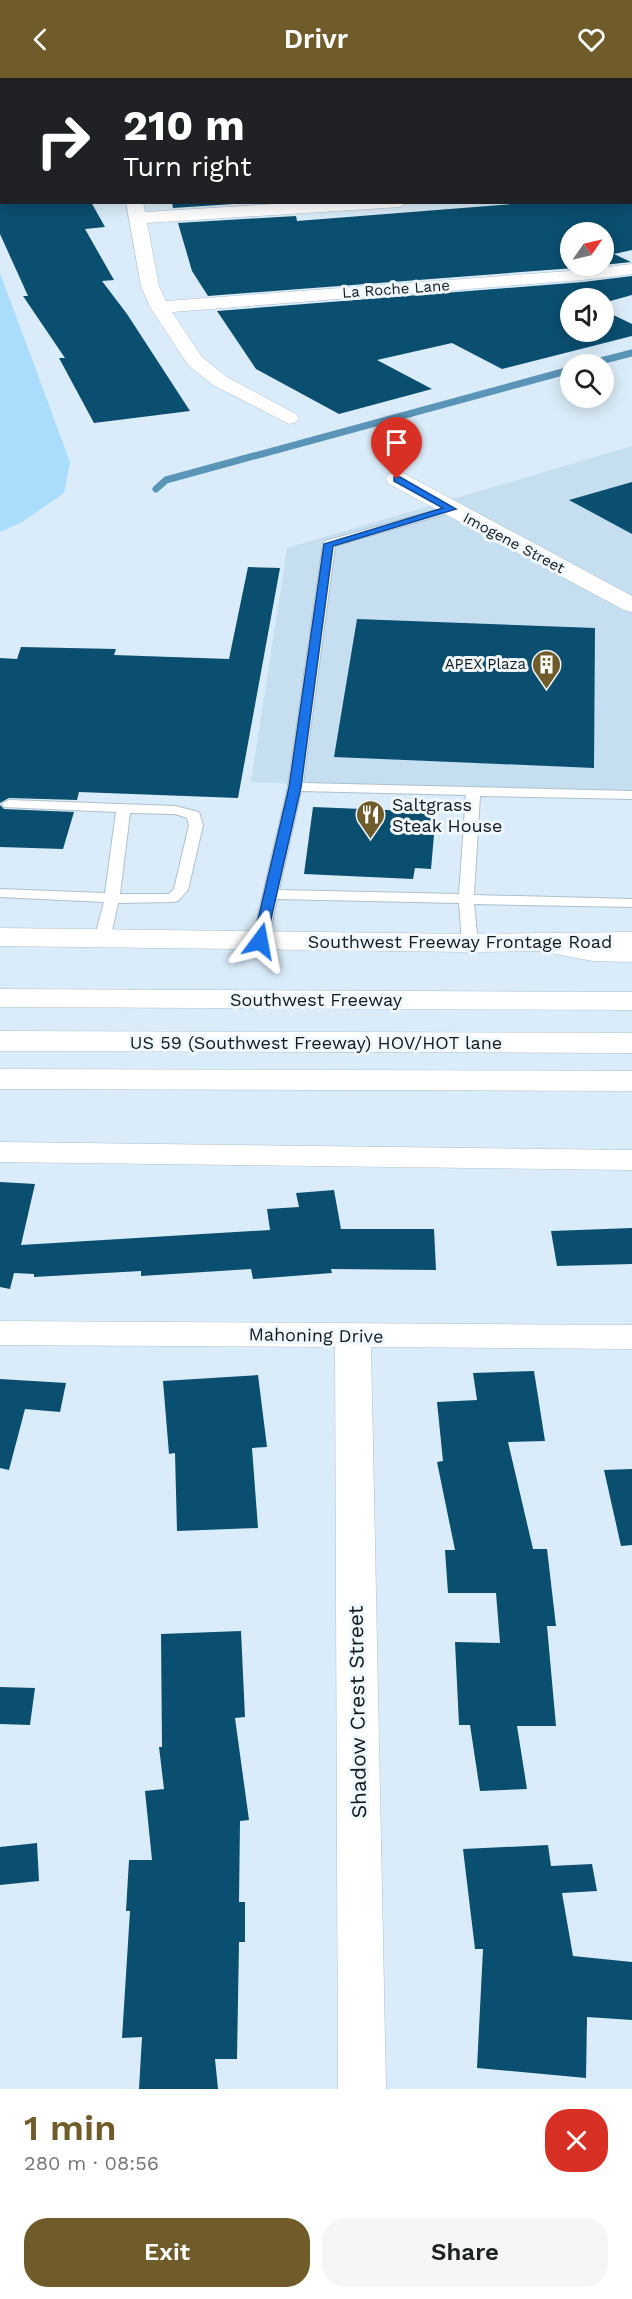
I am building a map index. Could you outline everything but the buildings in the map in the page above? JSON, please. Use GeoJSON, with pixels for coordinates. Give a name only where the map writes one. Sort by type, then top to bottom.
{"type":"FeatureCollection","features":[{"type":"Feature","properties":{"kind":"main road","name":"Southwest Freeway Frontage Road"},"geometry":{"type":"LineString","coordinates":[[0,937],[470,943],[632,941]]}},
{"type":"Feature","properties":{"kind":"main road"},"geometry":{"type":"LineString","coordinates":[[535,942],[593,952],[632,953]]}},
{"type":"Feature","properties":{"kind":"main road","name":"Southwest Freeway"},"geometry":{"type":"LineString","coordinates":[[0,998],[632,1001]]}},
{"type":"Feature","properties":{"kind":"main road","name":"US 59 (Southwest Freeway) HOV/HOT lane"},"geometry":{"type":"LineString","coordinates":[[0,1041],[632,1043]]}},
{"type":"Feature","properties":{"kind":"main road"},"geometry":{"type":"LineString","coordinates":[[0,1079],[632,1081]]}},
{"type":"Feature","properties":{"kind":"main road"},"geometry":{"type":"LineString","coordinates":[[0,1152],[632,1160]]}},
{"type":"Feature","properties":{"kind":"street"},"geometry":{"type":"LineString","coordinates":[[289,418],[220,381],[195,361],[159,307],[150,286],[135,210],[334,204]]}},
{"type":"Feature","properties":{"kind":"street","name":"La Roche Lane"},"geometry":{"type":"LineString","coordinates":[[159,307],[584,275],[632,268]]}},
{"type":"Feature","properties":{"kind":"street","name":"Imogene Street"},"geometry":{"type":"LineString","coordinates":[[397,479],[632,605]]}},
{"type":"Feature","properties":{"kind":"street","name":"Mahoning Drive"},"geometry":{"type":"LineString","coordinates":[[0,1333],[632,1337]]}},
{"type":"Feature","properties":{"kind":"street","name":"Shadow Crest Street"},"geometry":{"type":"LineString","coordinates":[[353,1336],[362,2089]]}},
{"type":"Feature","properties":{"kind":"lane"},"geometry":{"type":"LineString","coordinates":[[260,941],[295,787],[329,544],[451,509]]}},
{"type":"Feature","properties":{"kind":"lane"},"geometry":{"type":"LineString","coordinates":[[295,787],[632,795]]}},
{"type":"Feature","properties":{"kind":"lane"},"geometry":{"type":"LineString","coordinates":[[470,943],[466,898],[473,792]]}},
{"type":"Feature","properties":{"kind":"lane"},"geometry":{"type":"LineString","coordinates":[[0,893],[136,899],[173,898],[181,890],[196,825],[194,815],[175,810],[9,804]]}},
{"type":"Feature","properties":{"kind":"lane"},"geometry":{"type":"LineString","coordinates":[[102,940],[112,898],[124,808]]}},
{"type":"Feature","properties":{"kind":"lane"},"geometry":{"type":"LineString","coordinates":[[271,894],[632,903]]}},
{"type":"Feature","properties":{"kind":"shaded area"},"geometry":{"type":"Polygon","coordinates":[[[0,273],[70,462],[64,493],[22,522],[0,532],[0,273]]]}},
{"type":"Feature","properties":{"kind":"shaded area"},"geometry":{"type":"Polygon","coordinates":[[[632,446],[632,798],[251,782],[287,548],[632,446]]]}},
{"type":"Feature","properties":{"kind":"waterway"},"geometry":{"type":"LineString","coordinates":[[614,358],[632,353]]}},
{"type":"Feature","properties":{"kind":"waterway"},"geometry":{"type":"LineString","coordinates":[[156,489],[166,480],[560,373]]}},
{"type":"Feature","properties":{"kind":"place","name":"APEX Plaza"},"geometry":{"type":"Point","coordinates":[547,690]}},
{"type":"Feature","properties":{"kind":"place","name":"Saltgrass Steak House"},"geometry":{"type":"Point","coordinates":[371,840]}},
{"type":"Feature","properties":{"kind":"route"},"geometry":{"type":"LineString","coordinates":[[260,941],[295,787],[329,544],[451,509],[397,479]]}}]}
